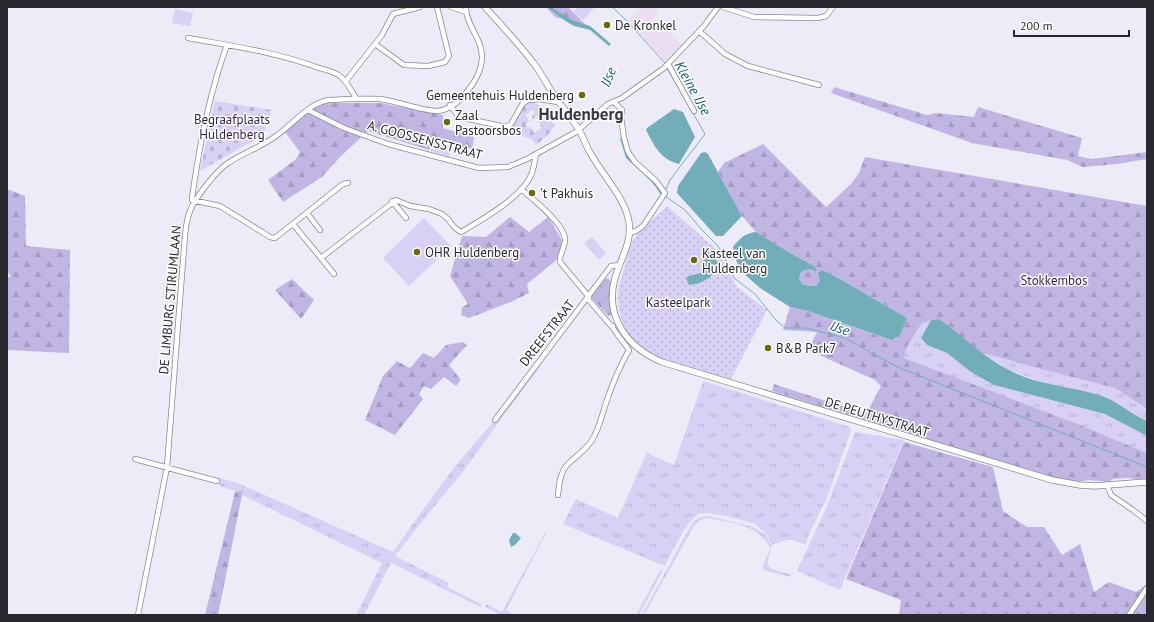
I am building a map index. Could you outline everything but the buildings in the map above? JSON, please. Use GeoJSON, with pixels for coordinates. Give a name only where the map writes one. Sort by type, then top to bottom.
{"type":"FeatureCollection","features":[{"type":"Feature","properties":{"kind":"main road","name":"DE PEUTHYSTRAAT"},"geometry":{"type":"LineString","coordinates":[[486,7],[536,66],[558,102],[579,129],[590,154],[623,205],[628,217],[628,246],[615,278],[612,292],[613,304],[622,332],[632,344],[647,355],[662,362],[1036,476],[1080,485],[1107,486],[1147,482]]}},
{"type":"Feature","properties":{"kind":"street"},"geometry":{"type":"LineString","coordinates":[[346,81],[385,30],[393,14],[420,7]]}},
{"type":"Feature","properties":{"kind":"street"},"geometry":{"type":"LineString","coordinates":[[375,44],[404,66],[428,66],[445,62],[449,56],[437,7]]}},
{"type":"Feature","properties":{"kind":"street"},"geometry":{"type":"LineString","coordinates":[[451,7],[466,9]]}},
{"type":"Feature","properties":{"kind":"street","name":"A. GOOSSENSSTRAAT"},"geometry":{"type":"LineString","coordinates":[[308,110],[364,136],[446,160],[479,168],[508,167],[536,154],[579,129],[608,104],[614,102],[667,65],[710,19],[718,7]]}},
{"type":"Feature","properties":{"kind":"street"},"geometry":{"type":"LineString","coordinates":[[723,7],[754,17],[818,18],[826,16],[833,7]]}},
{"type":"Feature","properties":{"kind":"street","name":"DE LIMBURG STIRUMLAAN"},"geometry":{"type":"LineString","coordinates":[[138,615],[167,467],[185,235],[190,211],[195,201],[214,176],[227,164],[275,136],[320,102],[328,100],[381,99],[438,111],[459,99],[468,90],[477,76],[482,58],[479,42],[466,9]]}},
{"type":"Feature","properties":{"kind":"street"},"geometry":{"type":"LineString","coordinates":[[699,31],[725,54],[743,64],[819,85]]}},
{"type":"Feature","properties":{"kind":"street"},"geometry":{"type":"LineString","coordinates":[[188,38],[259,50],[339,74],[346,81],[357,99]]}},
{"type":"Feature","properties":{"kind":"street"},"geometry":{"type":"LineString","coordinates":[[226,45],[211,100],[199,154],[192,198],[195,201],[220,206],[272,238],[276,238],[344,184],[348,183]]}},
{"type":"Feature","properties":{"kind":"street"},"geometry":{"type":"LineString","coordinates":[[667,65],[694,111]]}},
{"type":"Feature","properties":{"kind":"street"},"geometry":{"type":"LineString","coordinates":[[450,105],[459,117],[506,127],[511,124],[528,100],[539,99],[558,102]]}},
{"type":"Feature","properties":{"kind":"street"},"geometry":{"type":"LineString","coordinates":[[614,102],[622,110],[621,116],[624,138],[628,152],[635,162],[662,186],[665,191],[664,196],[647,218],[643,226],[636,231],[629,233]]}},
{"type":"Feature","properties":{"kind":"street"},"geometry":{"type":"LineString","coordinates":[[321,258],[396,200],[442,214],[461,232],[490,216],[521,189],[529,180],[533,172],[536,154]]}},
{"type":"Feature","properties":{"kind":"street"},"geometry":{"type":"LineString","coordinates":[[521,189],[543,208],[562,230],[565,237],[565,242],[560,256],[560,262],[630,350],[613,381],[599,428],[591,442],[580,454],[567,464],[560,481],[558,495]]}},
{"type":"Feature","properties":{"kind":"street"},"geometry":{"type":"LineString","coordinates":[[393,201],[406,218]]}},
{"type":"Feature","properties":{"kind":"street"},"geometry":{"type":"LineString","coordinates":[[307,213],[320,230]]}},
{"type":"Feature","properties":{"kind":"street"},"geometry":{"type":"LineString","coordinates":[[293,224],[334,274]]}},
{"type":"Feature","properties":{"kind":"street","name":"DREEFSTRAAT"},"geometry":{"type":"LineString","coordinates":[[495,420],[611,266],[620,265]]}},
{"type":"Feature","properties":{"kind":"street"},"geometry":{"type":"LineString","coordinates":[[612,327],[618,323]]}},
{"type":"Feature","properties":{"kind":"street"},"geometry":{"type":"LineString","coordinates":[[135,459],[217,481]]}},
{"type":"Feature","properties":{"kind":"street"},"geometry":{"type":"LineString","coordinates":[[1107,486],[1111,495],[1147,521]]}},
{"type":"Feature","properties":{"kind":"street"},"geometry":{"type":"LineString","coordinates":[[1129,615],[1147,588]]}},
{"type":"Feature","properties":{"kind":"shaded area"},"geometry":{"type":"Polygon","coordinates":[[[642,7],[656,7],[659,10],[654,18],[674,36],[673,38],[675,40],[676,38],[682,45],[666,62],[628,21],[642,7]]]}},
{"type":"Feature","properties":{"kind":"green space"},"geometry":{"type":"Polygon","coordinates":[[[546,7],[568,7],[587,26],[555,17],[546,7]]]}},
{"type":"Feature","properties":{"kind":"green space"},"geometry":{"type":"Polygon","coordinates":[[[578,7],[595,7],[583,20],[573,12],[578,7]]]}},
{"type":"Feature","properties":{"kind":"green space"},"geometry":{"type":"Polygon","coordinates":[[[175,9],[193,13],[190,26],[172,23],[175,9]]]}},
{"type":"Feature","properties":{"kind":"green space"},"geometry":{"type":"Polygon","coordinates":[[[834,87],[927,115],[936,113],[974,117],[978,107],[1082,138],[1078,156],[1091,159],[1147,152],[1147,159],[1117,164],[1083,167],[1067,160],[972,143],[831,93],[834,87]]]}},
{"type":"Feature","properties":{"kind":"green space","name":"Begraafplaats Huldenberg"},"geometry":{"type":"Polygon","coordinates":[[[215,101],[271,110],[271,113],[266,123],[265,134],[200,171],[215,101]]]}},
{"type":"Feature","properties":{"kind":"green space"},"geometry":{"type":"Polygon","coordinates":[[[530,101],[537,104],[548,119],[555,125],[548,135],[536,145],[533,140],[509,129],[525,104],[530,101]],[[533,110],[526,114],[529,121],[526,124],[528,128],[530,126],[534,133],[542,128],[540,125],[542,124],[538,122],[540,120],[537,116],[533,119],[532,117],[535,113],[533,110]]]}},
{"type":"Feature","properties":{"kind":"green space"},"geometry":{"type":"Polygon","coordinates":[[[323,103],[381,103],[443,115],[443,128],[474,137],[472,149],[434,139],[429,150],[368,131],[341,156],[322,177],[283,202],[268,180],[295,160],[300,152],[285,132],[298,119],[323,103]]]}},
{"type":"Feature","properties":{"kind":"green space"},"geometry":{"type":"Polygon","coordinates":[[[433,141],[452,147],[449,157],[430,151],[433,141]]]}},
{"type":"Feature","properties":{"kind":"green space","name":"Stokkembos"},"geometry":{"type":"Polygon","coordinates":[[[763,144],[826,207],[851,184],[859,173],[865,157],[1147,206],[1147,409],[1115,388],[980,352],[939,319],[921,324],[907,347],[904,358],[1075,423],[1147,453],[1147,479],[1128,478],[1113,479],[1108,482],[1089,480],[1078,482],[1048,476],[772,391],[774,384],[866,414],[881,386],[875,380],[808,350],[817,332],[783,330],[790,307],[808,311],[890,340],[907,318],[822,270],[820,281],[816,286],[802,284],[799,278],[801,272],[808,269],[815,272],[817,270],[814,266],[756,232],[742,216],[718,172],[724,163],[763,144]]]}},
{"type":"Feature","properties":{"kind":"green space"},"geometry":{"type":"Polygon","coordinates":[[[7,189],[25,196],[26,246],[70,250],[69,353],[7,350],[7,277],[11,277],[7,270],[7,189]]]}},
{"type":"Feature","properties":{"kind":"green space","name":"Kasteelpark"},"geometry":{"type":"Polygon","coordinates":[[[667,206],[716,249],[737,287],[767,310],[731,379],[670,363],[648,353],[634,342],[623,324],[619,311],[618,293],[631,245],[634,239],[647,224],[667,206]]]}},
{"type":"Feature","properties":{"kind":"green space"},"geometry":{"type":"Polygon","coordinates":[[[510,217],[529,232],[548,217],[562,240],[559,258],[527,284],[529,293],[513,301],[469,318],[461,315],[462,307],[468,304],[450,276],[462,236],[486,237],[510,217]]]}},
{"type":"Feature","properties":{"kind":"green space","name":"OHR Huldenberg"},"geometry":{"type":"Polygon","coordinates":[[[424,218],[451,246],[409,286],[383,258],[424,218]]]}},
{"type":"Feature","properties":{"kind":"green space"},"geometry":{"type":"Polygon","coordinates":[[[592,237],[606,253],[599,260],[584,243],[592,237]]]}},
{"type":"Feature","properties":{"kind":"green space"},"geometry":{"type":"Polygon","coordinates":[[[606,278],[609,279],[612,284],[609,298],[611,315],[608,316],[591,297],[606,278]]]}},
{"type":"Feature","properties":{"kind":"green space"},"geometry":{"type":"Polygon","coordinates":[[[292,279],[314,300],[301,319],[275,290],[292,279]]]}},
{"type":"Feature","properties":{"kind":"green space"},"geometry":{"type":"Polygon","coordinates":[[[931,320],[921,338],[927,345],[947,353],[971,372],[994,385],[1105,414],[1147,436],[1147,453],[1075,423],[907,360],[904,358],[907,347],[921,324],[931,320]]]}},
{"type":"Feature","properties":{"kind":"green space"},"geometry":{"type":"Polygon","coordinates":[[[463,342],[467,345],[449,365],[461,380],[456,386],[444,377],[431,389],[424,386],[419,394],[423,399],[395,435],[365,420],[383,376],[397,361],[410,368],[423,353],[434,358],[446,345],[463,342]]]}},
{"type":"Feature","properties":{"kind":"green space"},"geometry":{"type":"Polygon","coordinates":[[[980,352],[1115,388],[1147,409],[1147,421],[1100,396],[1041,382],[1011,371],[980,352]]]}},
{"type":"Feature","properties":{"kind":"green space"},"geometry":{"type":"Polygon","coordinates":[[[536,365],[540,367],[465,469],[395,556],[449,583],[447,587],[481,604],[481,607],[391,563],[364,615],[356,615],[382,563],[242,495],[243,491],[235,491],[220,486],[217,477],[240,484],[393,552],[456,465],[495,420],[536,365]]]}},
{"type":"Feature","properties":{"kind":"green space"},"geometry":{"type":"Polygon","coordinates":[[[703,381],[850,427],[851,431],[827,498],[809,534],[806,545],[789,540],[772,545],[765,532],[756,526],[757,524],[727,516],[704,513],[699,514],[690,522],[680,537],[665,566],[563,524],[576,499],[618,518],[647,452],[674,465],[703,381]]]}},
{"type":"Feature","properties":{"kind":"green space"},"geometry":{"type":"Polygon","coordinates":[[[855,432],[904,440],[840,590],[797,571],[828,504],[855,432]]]}},
{"type":"Feature","properties":{"kind":"green space"},"geometry":{"type":"Polygon","coordinates":[[[904,442],[993,467],[1003,511],[1027,527],[1044,527],[1062,555],[1080,544],[1094,592],[1109,582],[1136,592],[1147,584],[1147,615],[899,615],[901,600],[846,579],[904,442]]]}},
{"type":"Feature","properties":{"kind":"green space"},"geometry":{"type":"Polygon","coordinates":[[[243,490],[218,615],[205,615],[235,492],[243,490]]]}},
{"type":"Feature","properties":{"kind":"green space"},"geometry":{"type":"Polygon","coordinates":[[[708,516],[753,527],[765,534],[771,545],[768,564],[773,569],[791,574],[791,577],[763,570],[770,547],[765,539],[758,533],[734,523],[707,518],[700,520],[694,526],[644,615],[642,615],[692,523],[698,518],[708,516]]]}},
{"type":"Feature","properties":{"kind":"green space"},"geometry":{"type":"Polygon","coordinates":[[[546,531],[506,610],[514,615],[501,615],[485,607],[486,604],[502,612],[546,531]]]}},
{"type":"Feature","properties":{"kind":"green space"},"geometry":{"type":"Polygon","coordinates":[[[661,569],[663,570],[639,615],[636,615],[661,569]]]}},
{"type":"Feature","properties":{"kind":"water"},"geometry":{"type":"Polygon","coordinates":[[[547,7],[551,7],[572,20],[590,26],[611,44],[609,46],[590,30],[574,26],[567,22],[547,7]]]}},
{"type":"Feature","properties":{"kind":"water"},"geometry":{"type":"Polygon","coordinates":[[[674,109],[683,112],[695,137],[679,164],[667,159],[659,152],[646,130],[674,109]]]}},
{"type":"Feature","properties":{"kind":"water"},"geometry":{"type":"Polygon","coordinates":[[[620,138],[622,138],[629,158],[654,182],[664,194],[662,196],[652,182],[626,158],[620,138]]]}},
{"type":"Feature","properties":{"kind":"water"},"geometry":{"type":"Polygon","coordinates":[[[705,152],[708,154],[742,216],[723,236],[716,236],[677,193],[678,186],[701,153],[705,152]]]}},
{"type":"Feature","properties":{"kind":"water"},"geometry":{"type":"Polygon","coordinates":[[[756,232],[814,266],[817,270],[815,272],[808,269],[801,272],[799,278],[802,284],[816,286],[820,281],[818,273],[822,270],[907,318],[900,335],[891,340],[808,311],[790,307],[760,288],[742,272],[736,260],[733,247],[743,237],[756,232]]]}},
{"type":"Feature","properties":{"kind":"water"},"geometry":{"type":"Polygon","coordinates":[[[709,251],[714,256],[718,264],[714,273],[699,283],[689,285],[686,278],[701,273],[705,268],[706,262],[702,259],[705,252],[709,251]]]}},
{"type":"Feature","properties":{"kind":"water"},"geometry":{"type":"Polygon","coordinates":[[[939,319],[992,360],[1021,376],[1099,395],[1112,401],[1147,421],[1147,436],[1105,414],[994,385],[971,372],[947,353],[927,345],[921,338],[931,320],[939,319]]]}},
{"type":"Feature","properties":{"kind":"water"},"geometry":{"type":"Polygon","coordinates":[[[513,533],[521,538],[511,547],[509,540],[513,533]]]}},
{"type":"Feature","properties":{"kind":"waterway","name":"Kleine IJse"},"geometry":{"type":"LineString","coordinates":[[612,7],[626,20],[665,63]]}},
{"type":"Feature","properties":{"kind":"waterway","name":"Kleine IJse"},"geometry":{"type":"LineString","coordinates":[[666,189],[670,180],[705,134],[667,68]]}},
{"type":"Feature","properties":{"kind":"waterway","name":"IJse"},"geometry":{"type":"LineString","coordinates":[[665,196],[685,210],[717,245],[723,254],[734,278],[755,294],[775,319],[785,328],[806,328],[845,338],[895,366],[1147,467]]}},
{"type":"Feature","properties":{"kind":"place","name":"De Kronkel"},"geometry":{"type":"Point","coordinates":[607,25]}},
{"type":"Feature","properties":{"kind":"place","name":"Gemeentehuis Huldenberg"},"geometry":{"type":"Point","coordinates":[582,95]}},
{"type":"Feature","properties":{"kind":"place","name":"Zaal Pastoorsbos"},"geometry":{"type":"Point","coordinates":[447,122]}},
{"type":"Feature","properties":{"kind":"place","name":"'t Pakhuis"},"geometry":{"type":"Point","coordinates":[532,193]}},
{"type":"Feature","properties":{"kind":"place","name":"OHR Huldenberg"},"geometry":{"type":"Point","coordinates":[417,252]}},
{"type":"Feature","properties":{"kind":"place","name":"Kasteel van Huldenberg"},"geometry":{"type":"Point","coordinates":[694,260]}},
{"type":"Feature","properties":{"kind":"place","name":"B&B Park7"},"geometry":{"type":"Point","coordinates":[768,348]}},
{"type":"Feature","properties":{"kind":"district","name":"Huldenberg"},"geometry":{"type":"Point","coordinates":[581,114]}}]}
